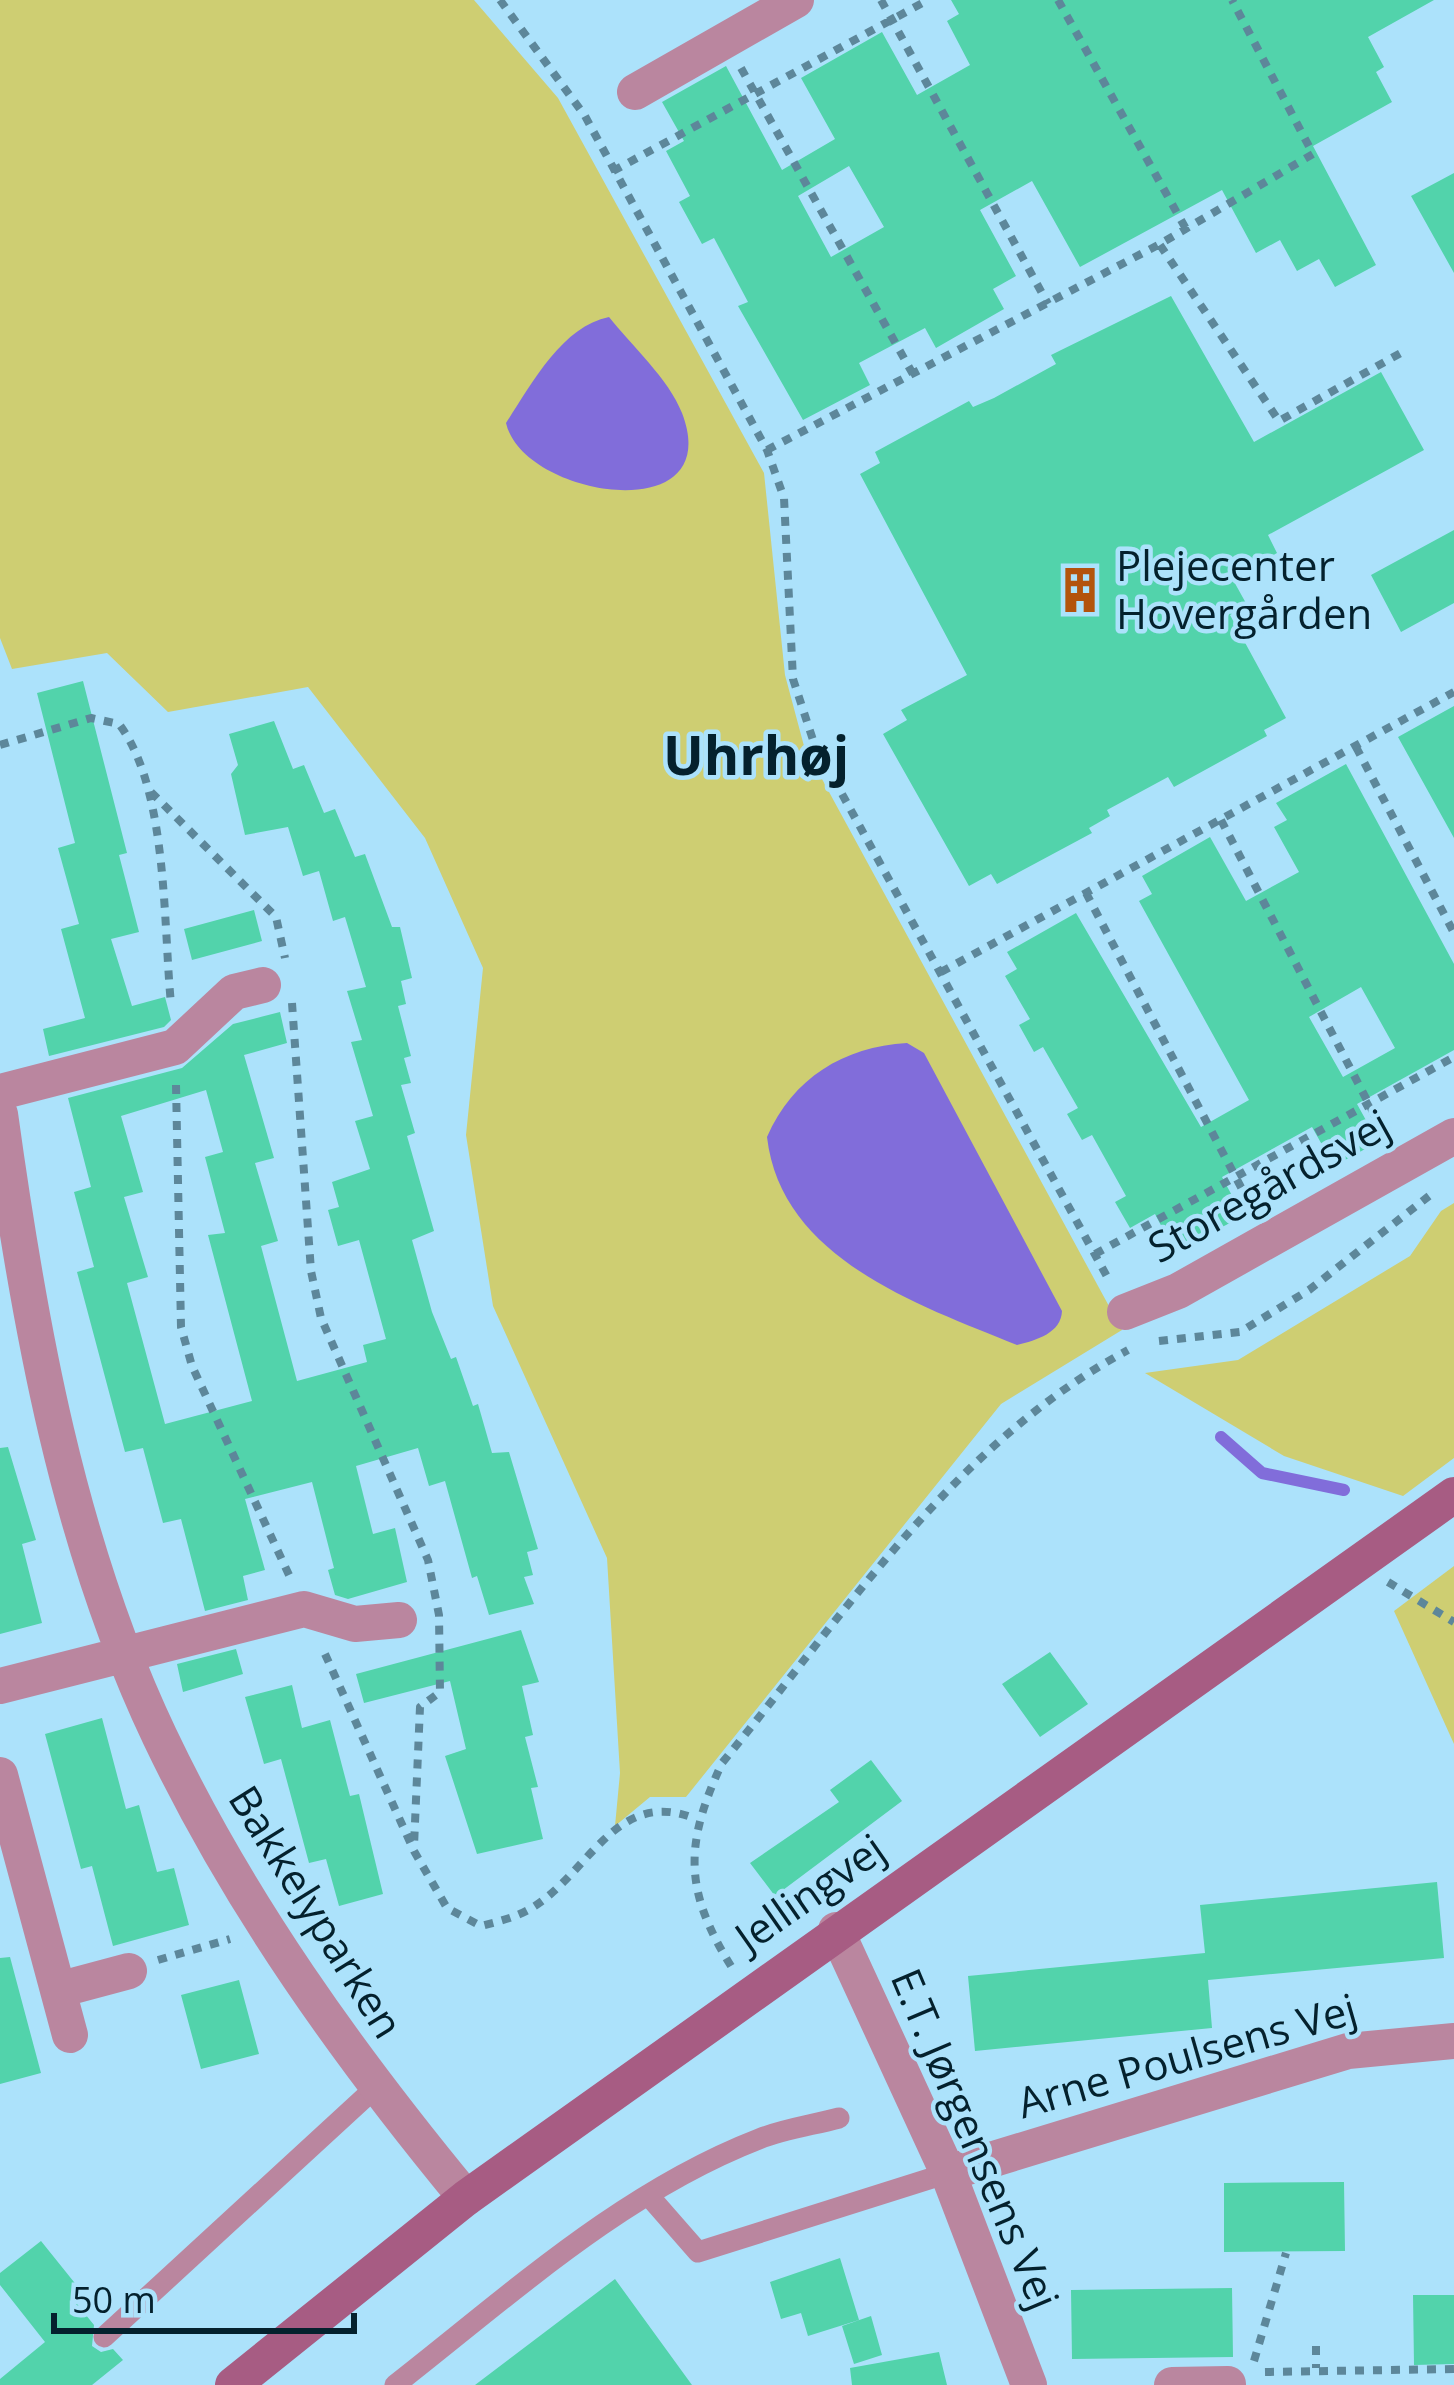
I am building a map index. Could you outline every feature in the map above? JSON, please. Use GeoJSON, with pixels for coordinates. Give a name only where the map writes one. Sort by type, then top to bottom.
{"type":"FeatureCollection","features":[{"type":"Feature","properties":{"kind":"main road","name":"Jellingvej"},"geometry":{"type":"LineString","coordinates":[[232,2385],[466,2198],[747,1993],[1454,1495]]}},
{"type":"Feature","properties":{"kind":"street"},"geometry":{"type":"LineString","coordinates":[[635,92],[796,0]]}},
{"type":"Feature","properties":{"kind":"street"},"geometry":{"type":"LineString","coordinates":[[0,1092],[176,1047],[234,992],[281,983]]}},
{"type":"Feature","properties":{"kind":"street","name":"Bakkelyparken"},"geometry":{"type":"LineString","coordinates":[[0,1114],[12,1284],[84,1528],[158,1734],[266,1929],[375,2088],[466,2198]]}},
{"type":"Feature","properties":{"kind":"street","name":"Storegårdsvej"},"geometry":{"type":"LineString","coordinates":[[1125,1312],[1178,1291],[1454,1136]]}},
{"type":"Feature","properties":{"kind":"street"},"geometry":{"type":"LineString","coordinates":[[0,1685],[304,1609],[355,1624],[399,1620]]}},
{"type":"Feature","properties":{"kind":"street"},"geometry":{"type":"LineString","coordinates":[[0,1775],[70,2036]]}},
{"type":"Feature","properties":{"kind":"street","name":"E.T. Jørgensens Vej"},"geometry":{"type":"LineString","coordinates":[[836,1930],[948,2174],[1029,2385]]}},
{"type":"Feature","properties":{"kind":"street"},"geometry":{"type":"LineString","coordinates":[[58,1990],[129,1971]]}},
{"type":"Feature","properties":{"kind":"street","name":"Arne Poulsens Vej"},"geometry":{"type":"LineString","coordinates":[[948,2174],[1348,2050],[1454,2041]]}},
{"type":"Feature","properties":{"kind":"street"},"geometry":{"type":"LineString","coordinates":[[1172,2385],[1240,2376]]}},
{"type":"Feature","properties":{"kind":"lane"},"geometry":{"type":"LineString","coordinates":[[104,2337],[375,2088]]}},
{"type":"Feature","properties":{"kind":"lane"},"geometry":{"type":"LineString","coordinates":[[395,2385],[585,2235],[649,2196],[759,2139],[838,2119]]}},
{"type":"Feature","properties":{"kind":"lane"},"geometry":{"type":"LineString","coordinates":[[649,2196],[698,2252],[948,2174]]}},
{"type":"Feature","properties":{"kind":"path"},"geometry":{"type":"LineString","coordinates":[[500,0],[585,116],[767,449],[784,498],[794,679],[814,742],[1125,1312]]}},
{"type":"Feature","properties":{"kind":"path"},"geometry":{"type":"LineString","coordinates":[[881,0],[1048,304]]}},
{"type":"Feature","properties":{"kind":"path"},"geometry":{"type":"LineString","coordinates":[[613,171],[928,0]]}},
{"type":"Feature","properties":{"kind":"path"},"geometry":{"type":"LineString","coordinates":[[1058,0],[1186,230]]}},
{"type":"Feature","properties":{"kind":"path"},"geometry":{"type":"LineString","coordinates":[[767,449],[1186,230],[1312,154],[1232,0]]}},
{"type":"Feature","properties":{"kind":"path"},"geometry":{"type":"LineString","coordinates":[[726,41],[914,376]]}},
{"type":"Feature","properties":{"kind":"path"},"geometry":{"type":"LineString","coordinates":[[1160,244],[1279,421],[1406,350]]}},
{"type":"Feature","properties":{"kind":"path"},"geometry":{"type":"LineString","coordinates":[[941,972],[1454,692]]}},
{"type":"Feature","properties":{"kind":"path"},"geometry":{"type":"LineString","coordinates":[[0,745],[91,718],[119,724],[137,748],[150,791],[176,1047],[181,1327],[192,1366],[414,1851],[447,1908],[481,1926],[518,1917],[545,1899],[616,1829],[641,1813],[669,1808],[696,1819]]}},
{"type":"Feature","properties":{"kind":"path"},"geometry":{"type":"LineString","coordinates":[[1356,747],[1454,934]]}},
{"type":"Feature","properties":{"kind":"path"},"geometry":{"type":"LineString","coordinates":[[150,791],[276,917],[281,983],[299,1049],[310,1271],[321,1318],[428,1560],[439,1615],[440,1692],[420,1707],[414,1851]]}},
{"type":"Feature","properties":{"kind":"path"},"geometry":{"type":"LineString","coordinates":[[1222,820],[1401,1165]]}},
{"type":"Feature","properties":{"kind":"path"},"geometry":{"type":"LineString","coordinates":[[1086,893],[1268,1240]]}},
{"type":"Feature","properties":{"kind":"path"},"geometry":{"type":"LineString","coordinates":[[1095,1254],[1454,1057]]}},
{"type":"Feature","properties":{"kind":"path"},"geometry":{"type":"LineString","coordinates":[[747,1993],[710,1934],[694,1877],[696,1819],[722,1763],[969,1464],[1074,1379],[1141,1343],[1240,1332],[1366,1250],[1436,1190]]}},
{"type":"Feature","properties":{"kind":"path"},"geometry":{"type":"LineString","coordinates":[[1356,1564],[1454,1622]]}},
{"type":"Feature","properties":{"kind":"path"},"geometry":{"type":"LineString","coordinates":[[129,1971],[266,1929]]}},
{"type":"Feature","properties":{"kind":"path"},"geometry":{"type":"LineString","coordinates":[[1240,2376],[1286,2254]]}},
{"type":"Feature","properties":{"kind":"path"},"geometry":{"type":"LineString","coordinates":[[1316,2346],[1316,2368]]}},
{"type":"Feature","properties":{"kind":"path"},"geometry":{"type":"LineString","coordinates":[[1265,2385],[1265,2368],[1454,2368]]}},
{"type":"Feature","properties":{"kind":"shaded area"},"geometry":{"type":"Polygon","coordinates":[[[0,0],[474,0],[558,98],[764,473],[785,675],[804,746],[1122,1330],[1001,1404],[686,1797],[650,1797],[615,1826],[620,1773],[607,1558],[493,1306],[466,1135],[483,968],[425,838],[308,687],[168,712],[107,653],[12,669],[0,638],[0,0]]]}},
{"type":"Feature","properties":{"kind":"shaded area"},"geometry":{"type":"Polygon","coordinates":[[[609,317],[659,375],[682,413],[688,450],[676,474],[651,487],[617,490],[581,484],[547,470],[520,449],[506,423],[562,344],[609,317]]]}},
{"type":"Feature","properties":{"kind":"shaded area"},"geometry":{"type":"Polygon","coordinates":[[[907,1043],[924,1053],[1062,1311],[1053,1330],[1040,1338],[1017,1345],[939,1313],[860,1272],[826,1246],[798,1215],[778,1179],[767,1137],[806,1082],[841,1059],[907,1043]]]}},
{"type":"Feature","properties":{"kind":"shaded area"},"geometry":{"type":"Polygon","coordinates":[[[1454,1203],[1454,1458],[1403,1496],[1284,1456],[1145,1373],[1238,1360],[1410,1256],[1441,1211],[1454,1203]]]}},
{"type":"Feature","properties":{"kind":"shaded area"},"geometry":{"type":"Polygon","coordinates":[[[1454,1566],[1454,1744],[1394,1611],[1454,1566]]]}},
{"type":"Feature","properties":{"kind":"building"},"geometry":{"type":"Polygon","coordinates":[[[951,0],[1434,0],[1368,37],[1384,67],[1376,72],[1392,102],[1313,146],[1376,265],[1335,287],[1319,259],[1297,271],[1280,240],[1256,253],[1222,190],[1080,267],[1032,181],[980,210],[1016,276],[993,289],[1004,309],[936,348],[925,328],[859,363],[870,385],[803,420],[738,306],[748,302],[714,238],[702,244],[679,202],[690,196],[666,151],[684,141],[662,102],[726,66],[782,170],[835,139],[801,78],[882,32],[917,95],[970,65],[947,21],[959,14],[951,0]],[[849,166],[798,196],[831,257],[884,227],[849,166]]]}},
{"type":"Feature","properties":{"kind":"building"},"geometry":{"type":"Polygon","coordinates":[[[1454,173],[1454,273],[1411,196],[1454,173]]]}},
{"type":"Feature","properties":{"kind":"building","name":"Plejecenter Hovergården"},"geometry":{"type":"Polygon","coordinates":[[[1171,296],[1254,442],[1381,372],[1424,450],[1268,535],[1277,553],[1232,578],[1247,605],[1230,615],[1286,718],[1264,730],[1267,736],[1174,787],[1168,777],[1107,810],[1110,816],[1089,828],[1092,833],[997,884],[991,874],[969,886],[883,734],[907,720],[901,710],[967,675],[860,474],[880,463],[875,452],[969,401],[973,407],[994,398],[1056,364],[1051,355],[1171,296]]]}},
{"type":"Feature","properties":{"kind":"building"},"geometry":{"type":"Polygon","coordinates":[[[1454,530],[1454,603],[1401,632],[1371,575],[1454,530]]]}},
{"type":"Feature","properties":{"kind":"building"},"geometry":{"type":"Polygon","coordinates":[[[83,681],[127,853],[119,855],[139,932],[111,939],[132,1006],[165,997],[171,1020],[164,1027],[49,1056],[43,1029],[85,1018],[61,929],[79,924],[58,848],[75,843],[37,693],[83,681]]]}},
{"type":"Feature","properties":{"kind":"building"},"geometry":{"type":"Polygon","coordinates":[[[1454,706],[1454,838],[1398,737],[1454,706]]]}},
{"type":"Feature","properties":{"kind":"building"},"geometry":{"type":"Polygon","coordinates":[[[274,721],[293,769],[304,765],[324,813],[335,809],[355,857],[365,854],[392,927],[400,927],[412,978],[401,981],[406,1004],[398,1006],[411,1056],[404,1058],[411,1083],[401,1085],[415,1133],[407,1136],[434,1231],[412,1240],[432,1312],[451,1359],[456,1357],[473,1406],[478,1404],[492,1453],[509,1452],[538,1549],[527,1552],[533,1575],[524,1577],[534,1604],[489,1615],[477,1576],[472,1578],[445,1481],[429,1486],[418,1448],[356,1466],[373,1534],[395,1528],[407,1582],[348,1599],[335,1595],[328,1570],[334,1568],[312,1482],[245,1499],[265,1570],[243,1576],[248,1600],[205,1611],[181,1519],[163,1523],[143,1448],[125,1452],[77,1272],[94,1267],[74,1192],[91,1187],[68,1098],[182,1068],[233,1024],[280,1012],[287,1043],[244,1055],[274,1158],[255,1163],[278,1241],[261,1246],[297,1381],[367,1362],[363,1345],[386,1339],[359,1240],[338,1246],[328,1210],[339,1207],[332,1182],[370,1169],[355,1121],[373,1116],[351,1042],[362,1040],[347,991],[366,987],[345,917],[333,921],[319,871],[303,876],[288,827],[245,835],[231,774],[238,765],[229,734],[274,721]],[[206,1090],[121,1116],[143,1192],[124,1197],[148,1277],[127,1283],[165,1424],[252,1401],[208,1235],[225,1233],[205,1157],[223,1152],[206,1090]]]}},
{"type":"Feature","properties":{"kind":"building"},"geometry":{"type":"Polygon","coordinates":[[[1346,764],[1454,964],[1454,1050],[1357,1104],[1378,1142],[1334,1166],[1312,1127],[1222,1177],[1243,1216],[1175,1252],[1155,1214],[1130,1228],[1115,1202],[1126,1196],[1092,1135],[1082,1140],[1067,1114],[1078,1108],[1043,1047],[1034,1052],[1019,1025],[1030,1019],[1005,976],[1017,969],[1007,952],[1076,913],[1201,1127],[1249,1100],[1139,901],[1152,894],[1142,876],[1210,837],[1246,901],[1299,872],[1274,827],[1287,820],[1276,803],[1346,764]],[[1361,987],[1309,1017],[1343,1077],[1395,1048],[1361,987]]]}},
{"type":"Feature","properties":{"kind":"building"},"geometry":{"type":"Polygon","coordinates":[[[254,910],[262,941],[192,960],[184,929],[254,910]]]}},
{"type":"Feature","properties":{"kind":"building"},"geometry":{"type":"Polygon","coordinates":[[[8,1447],[36,1540],[22,1544],[42,1623],[0,1634],[0,1448],[8,1447]]]}},
{"type":"Feature","properties":{"kind":"building"},"geometry":{"type":"Polygon","coordinates":[[[521,1630],[539,1682],[522,1686],[533,1735],[525,1737],[538,1787],[531,1788],[543,1839],[477,1854],[445,1756],[466,1749],[450,1681],[364,1703],[356,1674],[521,1630]]]}},
{"type":"Feature","properties":{"kind":"building"},"geometry":{"type":"Polygon","coordinates":[[[236,1649],[243,1674],[183,1692],[177,1664],[236,1649]]]}},
{"type":"Feature","properties":{"kind":"building"},"geometry":{"type":"Polygon","coordinates":[[[1050,1652],[1088,1704],[1040,1737],[1002,1684],[1050,1652]]]}},
{"type":"Feature","properties":{"kind":"building"},"geometry":{"type":"Polygon","coordinates":[[[292,1685],[302,1728],[330,1720],[350,1796],[359,1794],[383,1894],[339,1906],[326,1859],[309,1863],[281,1759],[264,1764],[245,1697],[292,1685]]]}},
{"type":"Feature","properties":{"kind":"building"},"geometry":{"type":"Polygon","coordinates":[[[102,1718],[126,1809],[139,1805],[157,1872],[174,1868],[189,1925],[113,1946],[92,1866],[81,1869],[45,1734],[102,1718]]]}},
{"type":"Feature","properties":{"kind":"building"},"geometry":{"type":"Polygon","coordinates":[[[871,1760],[902,1801],[775,1896],[750,1863],[839,1802],[830,1790],[871,1760]]]}},
{"type":"Feature","properties":{"kind":"building"},"geometry":{"type":"Polygon","coordinates":[[[1437,1882],[1444,1958],[1208,1980],[1212,2028],[975,2051],[968,1976],[1205,1953],[1200,1905],[1437,1882]]]}},
{"type":"Feature","properties":{"kind":"building"},"geometry":{"type":"Polygon","coordinates":[[[10,1957],[41,2073],[0,2084],[0,1958],[10,1957]]]}},
{"type":"Feature","properties":{"kind":"building"},"geometry":{"type":"Polygon","coordinates":[[[239,1980],[259,2054],[201,2069],[181,1995],[239,1980]]]}},
{"type":"Feature","properties":{"kind":"building"},"geometry":{"type":"Polygon","coordinates":[[[1344,2182],[1345,2251],[1224,2252],[1224,2183],[1344,2182]]]}},
{"type":"Feature","properties":{"kind":"building"},"geometry":{"type":"Polygon","coordinates":[[[41,2241],[82,2292],[73,2299],[94,2325],[92,2346],[101,2352],[113,2349],[123,2360],[92,2385],[0,2385],[0,2379],[45,2342],[0,2285],[0,2273],[41,2241]]]}},
{"type":"Feature","properties":{"kind":"building"},"geometry":{"type":"Polygon","coordinates":[[[840,2258],[859,2320],[808,2336],[801,2313],[781,2319],[770,2282],[840,2258]]]}},
{"type":"Feature","properties":{"kind":"building"},"geometry":{"type":"Polygon","coordinates":[[[615,2279],[692,2385],[475,2385],[615,2279]]]}},
{"type":"Feature","properties":{"kind":"building"},"geometry":{"type":"Polygon","coordinates":[[[1232,2288],[1233,2357],[1072,2359],[1071,2290],[1232,2288]]]}},
{"type":"Feature","properties":{"kind":"building"},"geometry":{"type":"Polygon","coordinates":[[[1413,2295],[1454,2295],[1454,2364],[1414,2365],[1413,2295]]]}},
{"type":"Feature","properties":{"kind":"building"},"geometry":{"type":"Polygon","coordinates":[[[871,2316],[882,2355],[854,2364],[842,2326],[871,2316]]]}},
{"type":"Feature","properties":{"kind":"building"},"geometry":{"type":"Polygon","coordinates":[[[939,2352],[947,2385],[852,2385],[850,2368],[939,2352]]]}},
{"type":"Feature","properties":{"kind":"waterway"},"geometry":{"type":"LineString","coordinates":[[1221,1437],[1262,1473],[1344,1490]]}},
{"type":"Feature","properties":{"kind":"place","name":"Plejecenter Hovergården"},"geometry":{"type":"Point","coordinates":[1080,590]}},
{"type":"Feature","properties":{"kind":"district","name":"Uhrhøj"},"geometry":{"type":"Point","coordinates":[756,756]}}]}
